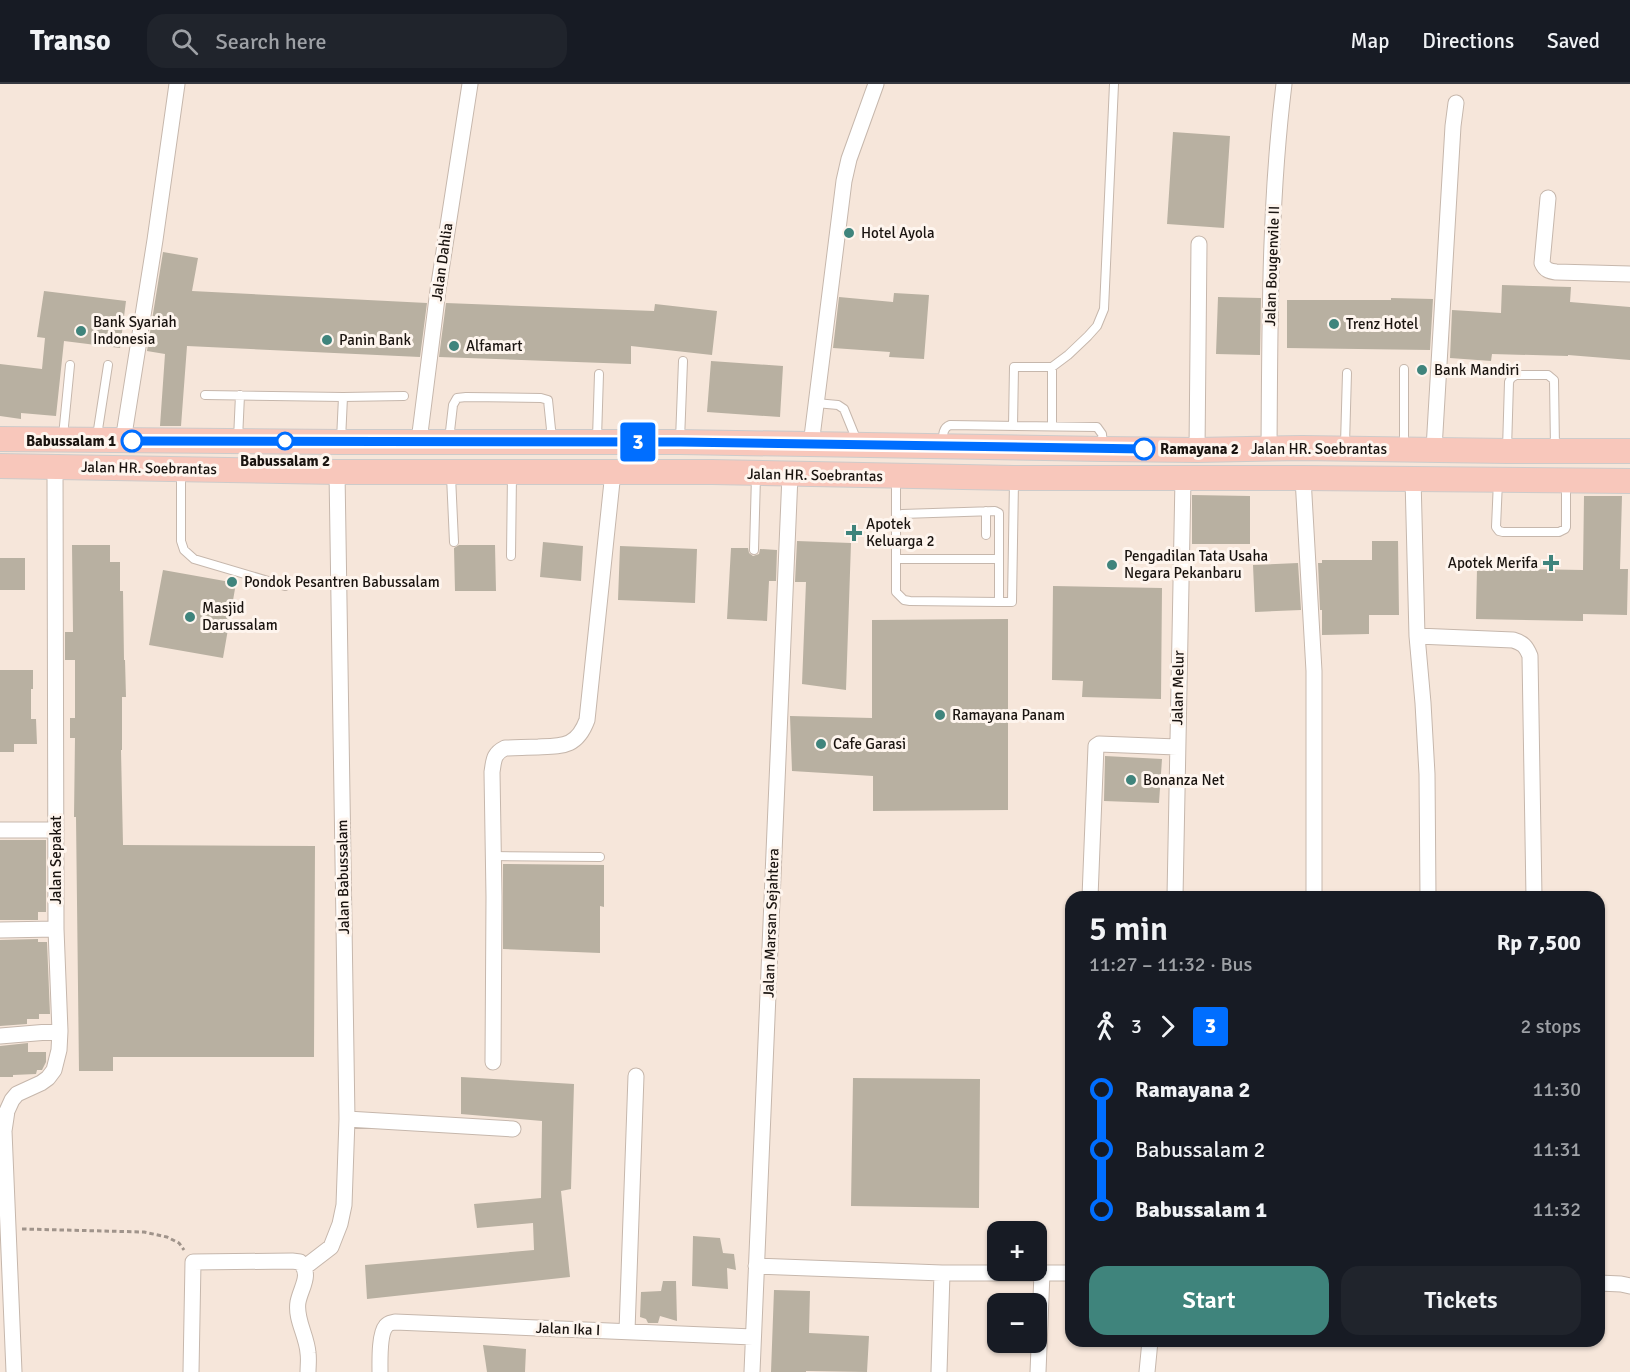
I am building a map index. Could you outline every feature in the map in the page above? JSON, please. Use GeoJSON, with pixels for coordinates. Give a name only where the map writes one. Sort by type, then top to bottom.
{"type":"FeatureCollection","features":[{"type":"Feature","properties":{"kind":"main road","name":"Jalan HR. Soebrantas"},"geometry":{"type":"LineString","coordinates":[[0,439],[680,442],[1197,450],[1269,448],[1630,451]]}},
{"type":"Feature","properties":{"kind":"main road"},"geometry":{"type":"LineString","coordinates":[[418,441],[420,472]]}},
{"type":"Feature","properties":{"kind":"main road"},"geometry":{"type":"LineString","coordinates":[[494,442],[502,472]]}},
{"type":"Feature","properties":{"kind":"main road","name":"Jalan HR. Soebrantas"},"geometry":{"type":"LineString","coordinates":[[0,466],[337,472],[712,472],[1014,478],[1413,478],[1630,481]]}},
{"type":"Feature","properties":{"kind":"street"},"geometry":{"type":"LineString","coordinates":[[123,441],[177,84]]}},
{"type":"Feature","properties":{"kind":"street","name":"Jalan Dahlia"},"geometry":{"type":"LineString","coordinates":[[418,441],[438,290],[470,84]]}},
{"type":"Feature","properties":{"kind":"street"},"geometry":{"type":"LineString","coordinates":[[811,445],[844,181],[849,159],[876,84]]}},
{"type":"Feature","properties":{"kind":"street","name":"Jalan Bougenvile II"},"geometry":{"type":"LineString","coordinates":[[1269,448],[1270,296],[1275,169],[1284,84]]}},
{"type":"Feature","properties":{"kind":"street"},"geometry":{"type":"LineString","coordinates":[[1434,449],[1456,104]]}},
{"type":"Feature","properties":{"kind":"street"},"geometry":{"type":"LineString","coordinates":[[1548,198],[1542,263],[1544,267],[1556,272],[1630,274]]}},
{"type":"Feature","properties":{"kind":"street"},"geometry":{"type":"LineString","coordinates":[[1197,450],[1199,244]]}},
{"type":"Feature","properties":{"kind":"street","name":"Jalan Sepakat"},"geometry":{"type":"LineString","coordinates":[[9,1368],[2,1131],[12,1100],[17,1094],[41,1083],[54,1070],[59,1050],[60,1031],[56,929],[55,467]]}},
{"type":"Feature","properties":{"kind":"street","name":"Jalan Babussalam"},"geometry":{"type":"LineString","coordinates":[[305,1267],[331,1247],[344,1205],[347,1119],[337,472]]}},
{"type":"Feature","properties":{"kind":"street"},"geometry":{"type":"LineString","coordinates":[[493,1062],[492,772],[497,752],[505,748],[562,746],[573,742],[583,731],[587,720],[613,472]]}},
{"type":"Feature","properties":{"kind":"street","name":"Jalan Marsan Sejahtera"},"geometry":{"type":"LineString","coordinates":[[752,1372],[790,475]]}},
{"type":"Feature","properties":{"kind":"street"},"geometry":{"type":"LineString","coordinates":[[1303,478],[1314,671],[1314,891]]}},
{"type":"Feature","properties":{"kind":"street"},"geometry":{"type":"LineString","coordinates":[[1413,478],[1417,636],[1427,774],[1428,891]]}},
{"type":"Feature","properties":{"kind":"street","name":"Jalan Melur"},"geometry":{"type":"LineString","coordinates":[[1175,891],[1183,479]]}},
{"type":"Feature","properties":{"kind":"street"},"geometry":{"type":"LineString","coordinates":[[1417,636],[1513,640],[1526,646],[1530,656],[1534,891]]}},
{"type":"Feature","properties":{"kind":"street"},"geometry":{"type":"LineString","coordinates":[[1090,891],[1096,746],[1099,744],[1177,747]]}},
{"type":"Feature","properties":{"kind":"street"},"geometry":{"type":"LineString","coordinates":[[0,830],[56,830]]}},
{"type":"Feature","properties":{"kind":"street"},"geometry":{"type":"LineString","coordinates":[[0,930],[56,929]]}},
{"type":"Feature","properties":{"kind":"street"},"geometry":{"type":"LineString","coordinates":[[0,1036],[60,1031]]}},
{"type":"Feature","properties":{"kind":"street"},"geometry":{"type":"LineString","coordinates":[[627,1331],[636,1076]]}},
{"type":"Feature","properties":{"kind":"street"},"geometry":{"type":"LineString","coordinates":[[347,1119],[513,1129]]}},
{"type":"Feature","properties":{"kind":"street"},"geometry":{"type":"LineString","coordinates":[[191,1372],[193,1263],[292,1261],[300,1262],[305,1267],[306,1277],[298,1301],[298,1312],[308,1352],[308,1372]]}},
{"type":"Feature","properties":{"kind":"street"},"geometry":{"type":"LineString","coordinates":[[756,1266],[987,1273]]}},
{"type":"Feature","properties":{"kind":"street"},"geometry":{"type":"LineString","coordinates":[[939,1372],[942,1273]]}},
{"type":"Feature","properties":{"kind":"street"},"geometry":{"type":"LineString","coordinates":[[1047,1273],[1065,1274]]}},
{"type":"Feature","properties":{"kind":"street"},"geometry":{"type":"LineString","coordinates":[[1038,1372],[1042,1281]]}},
{"type":"Feature","properties":{"kind":"street"},"geometry":{"type":"LineString","coordinates":[[1605,1283],[1630,1286]]}},
{"type":"Feature","properties":{"kind":"street","name":"Jalan Ika I"},"geometry":{"type":"LineString","coordinates":[[380,1372],[382,1335],[385,1327],[395,1322],[753,1337]]}},
{"type":"Feature","properties":{"kind":"street"},"geometry":{"type":"LineString","coordinates":[[1147,1372],[1149,1347]]}},
{"type":"Feature","properties":{"kind":"lane"},"geometry":{"type":"LineString","coordinates":[[1013,426],[1014,367],[1052,367],[1068,355],[1097,326],[1104,309],[1114,84]]}},
{"type":"Feature","properties":{"kind":"lane"},"geometry":{"type":"LineString","coordinates":[[680,442],[683,361]]}},
{"type":"Feature","properties":{"kind":"lane"},"geometry":{"type":"LineString","coordinates":[[62,440],[70,365]]}},
{"type":"Feature","properties":{"kind":"lane"},"geometry":{"type":"LineString","coordinates":[[97,441],[108,365]]}},
{"type":"Feature","properties":{"kind":"lane"},"geometry":{"type":"LineString","coordinates":[[1052,367],[1052,426]]}},
{"type":"Feature","properties":{"kind":"lane"},"geometry":{"type":"LineString","coordinates":[[1404,369],[1404,449]]}},
{"type":"Feature","properties":{"kind":"lane"},"geometry":{"type":"LineString","coordinates":[[1344,449],[1347,373]]}},
{"type":"Feature","properties":{"kind":"lane"},"geometry":{"type":"LineString","coordinates":[[597,443],[599,374]]}},
{"type":"Feature","properties":{"kind":"lane"},"geometry":{"type":"LineString","coordinates":[[1507,451],[1509,382],[1516,375],[1548,375],[1554,380],[1555,451]]}},
{"type":"Feature","properties":{"kind":"lane"},"geometry":{"type":"LineString","coordinates":[[205,395],[404,396]]}},
{"type":"Feature","properties":{"kind":"lane"},"geometry":{"type":"LineString","coordinates":[[238,441],[240,395]]}},
{"type":"Feature","properties":{"kind":"lane"},"geometry":{"type":"LineString","coordinates":[[341,442],[343,397]]}},
{"type":"Feature","properties":{"kind":"lane"},"geometry":{"type":"LineString","coordinates":[[449,442],[453,405],[457,398],[466,397],[548,400],[552,442]]}},
{"type":"Feature","properties":{"kind":"lane"},"geometry":{"type":"LineString","coordinates":[[816,403],[838,405],[844,409],[858,445]]}},
{"type":"Feature","properties":{"kind":"lane"},"geometry":{"type":"LineString","coordinates":[[942,446],[944,429],[950,425],[1052,426],[1097,427],[1102,435],[1103,449]]}},
{"type":"Feature","properties":{"kind":"lane"},"geometry":{"type":"LineString","coordinates":[[181,469],[180,541],[184,549],[194,559],[285,586]]}},
{"type":"Feature","properties":{"kind":"lane"},"geometry":{"type":"LineString","coordinates":[[451,472],[454,542]]}},
{"type":"Feature","properties":{"kind":"lane"},"geometry":{"type":"LineString","coordinates":[[502,472],[511,556]]}},
{"type":"Feature","properties":{"kind":"lane"},"geometry":{"type":"LineString","coordinates":[[754,549],[756,474]]}},
{"type":"Feature","properties":{"kind":"lane"},"geometry":{"type":"LineString","coordinates":[[896,476],[896,592],[904,600],[999,602],[1012,602],[1014,478]]}},
{"type":"Feature","properties":{"kind":"lane"},"geometry":{"type":"LineString","coordinates":[[1498,480],[1496,527],[1503,532],[1559,532],[1565,529],[1566,480]]}},
{"type":"Feature","properties":{"kind":"lane"},"geometry":{"type":"LineString","coordinates":[[896,519],[902,514],[986,511],[999,513],[999,602]]}},
{"type":"Feature","properties":{"kind":"lane"},"geometry":{"type":"LineString","coordinates":[[986,511],[986,535]]}},
{"type":"Feature","properties":{"kind":"lane"},"geometry":{"type":"LineString","coordinates":[[896,559],[999,559]]}},
{"type":"Feature","properties":{"kind":"lane"},"geometry":{"type":"LineString","coordinates":[[492,856],[600,857]]}},
{"type":"Feature","properties":{"kind":"path"},"geometry":{"type":"LineString","coordinates":[[4,1229],[144,1232],[167,1237],[179,1243],[193,1263]]}},
{"type":"Feature","properties":{"kind":"building"},"geometry":{"type":"Polygon","coordinates":[[[1173,132],[1230,136],[1224,228],[1167,224],[1173,132]]]}},
{"type":"Feature","properties":{"kind":"building"},"geometry":{"type":"Polygon","coordinates":[[[163,252],[198,258],[192,291],[427,303],[420,357],[187,346],[181,426],[160,426],[165,354],[147,351],[163,252]]]}},
{"type":"Feature","properties":{"kind":"building"},"geometry":{"type":"Polygon","coordinates":[[[1502,285],[1571,287],[1570,302],[1630,307],[1630,360],[1568,355],[1492,354],[1491,361],[1450,358],[1452,310],[1501,313],[1502,285]]]}},
{"type":"Feature","properties":{"kind":"building"},"geometry":{"type":"Polygon","coordinates":[[[44,291],[126,301],[120,348],[64,341],[56,416],[21,413],[21,419],[0,416],[0,364],[42,369],[45,338],[37,337],[44,291]]]}},
{"type":"Feature","properties":{"kind":"building"},"geometry":{"type":"Polygon","coordinates":[[[894,293],[929,295],[924,359],[889,357],[890,352],[833,348],[839,297],[893,302],[894,293]]]}},
{"type":"Feature","properties":{"kind":"building"},"geometry":{"type":"Polygon","coordinates":[[[1218,297],[1261,298],[1260,355],[1216,354],[1218,297]]]}},
{"type":"Feature","properties":{"kind":"building","name":"Trenz Hotel"},"geometry":{"type":"Polygon","coordinates":[[[1391,298],[1433,299],[1430,350],[1287,348],[1287,300],[1391,300],[1391,298]]]}},
{"type":"Feature","properties":{"kind":"building"},"geometry":{"type":"Polygon","coordinates":[[[446,303],[654,311],[655,304],[717,311],[712,355],[631,346],[631,364],[439,357],[446,303]]]}},
{"type":"Feature","properties":{"kind":"building"},"geometry":{"type":"Polygon","coordinates":[[[711,361],[783,366],[780,417],[707,412],[711,361]]]}},
{"type":"Feature","properties":{"kind":"building"},"geometry":{"type":"Polygon","coordinates":[[[1192,495],[1250,496],[1250,544],[1192,544],[1192,495]]]}},
{"type":"Feature","properties":{"kind":"building"},"geometry":{"type":"Polygon","coordinates":[[[1584,496],[1622,496],[1620,569],[1628,569],[1627,615],[1583,614],[1583,621],[1476,619],[1477,568],[1583,570],[1584,496]]]}},
{"type":"Feature","properties":{"kind":"building"},"geometry":{"type":"Polygon","coordinates":[[[797,541],[851,543],[846,690],[802,684],[806,582],[795,582],[797,541]]]}},
{"type":"Feature","properties":{"kind":"building"},"geometry":{"type":"Polygon","coordinates":[[[1372,541],[1398,541],[1399,615],[1369,615],[1369,634],[1322,635],[1318,563],[1322,563],[1322,560],[1372,560],[1372,541]]]}},
{"type":"Feature","properties":{"kind":"building"},"geometry":{"type":"Polygon","coordinates":[[[543,542],[583,546],[581,581],[540,577],[543,542]]]}},
{"type":"Feature","properties":{"kind":"building"},"geometry":{"type":"Polygon","coordinates":[[[72,545],[110,545],[110,562],[120,562],[126,697],[122,697],[123,845],[315,846],[314,1057],[113,1057],[113,1071],[79,1071],[76,817],[74,817],[75,738],[70,738],[70,718],[75,718],[75,660],[65,660],[65,632],[73,632],[72,545]]]}},
{"type":"Feature","properties":{"kind":"building"},"geometry":{"type":"Polygon","coordinates":[[[459,545],[495,545],[496,591],[455,591],[454,548],[459,545]]]}},
{"type":"Feature","properties":{"kind":"building"},"geometry":{"type":"Polygon","coordinates":[[[620,546],[697,549],[695,603],[618,600],[620,546]]]}},
{"type":"Feature","properties":{"kind":"building"},"geometry":{"type":"Polygon","coordinates":[[[731,548],[748,548],[749,553],[753,556],[759,554],[760,549],[777,550],[776,581],[769,581],[767,621],[727,619],[731,548]]]}},
{"type":"Feature","properties":{"kind":"building"},"geometry":{"type":"Polygon","coordinates":[[[0,558],[25,558],[25,590],[0,590],[0,558]]]}},
{"type":"Feature","properties":{"kind":"building"},"geometry":{"type":"Polygon","coordinates":[[[1298,563],[1301,610],[1255,612],[1253,565],[1298,563]]]}},
{"type":"Feature","properties":{"kind":"building"},"geometry":{"type":"Polygon","coordinates":[[[163,570],[236,583],[223,658],[149,645],[163,570]]]}},
{"type":"Feature","properties":{"kind":"building"},"geometry":{"type":"Polygon","coordinates":[[[1053,586],[1162,588],[1161,699],[1082,697],[1083,681],[1052,680],[1053,586]]]}},
{"type":"Feature","properties":{"kind":"building","name":"Ramayana Panam"},"geometry":{"type":"Polygon","coordinates":[[[1008,619],[1008,810],[873,811],[873,776],[792,771],[790,716],[872,718],[872,620],[1008,619]]]}},
{"type":"Feature","properties":{"kind":"building"},"geometry":{"type":"Polygon","coordinates":[[[0,670],[33,670],[31,719],[36,719],[37,744],[14,744],[14,752],[0,752],[0,670]]]}},
{"type":"Feature","properties":{"kind":"building","name":"Bonanza Net"},"geometry":{"type":"Polygon","coordinates":[[[1105,756],[1162,759],[1159,803],[1104,801],[1105,756]]]}},
{"type":"Feature","properties":{"kind":"building"},"geometry":{"type":"Polygon","coordinates":[[[0,840],[46,840],[46,912],[38,912],[38,920],[0,920],[0,840]]]}},
{"type":"Feature","properties":{"kind":"building"},"geometry":{"type":"Polygon","coordinates":[[[503,864],[604,865],[604,907],[600,906],[600,953],[503,949],[503,864]]]}},
{"type":"Feature","properties":{"kind":"building"},"geometry":{"type":"Polygon","coordinates":[[[38,939],[38,942],[47,942],[50,1014],[39,1014],[39,1019],[27,1019],[27,1024],[0,1026],[0,940],[38,939]]]}},
{"type":"Feature","properties":{"kind":"building"},"geometry":{"type":"Polygon","coordinates":[[[28,1043],[28,1052],[46,1052],[46,1062],[42,1070],[37,1070],[36,1074],[0,1077],[0,1046],[28,1043]]]}},
{"type":"Feature","properties":{"kind":"building"},"geometry":{"type":"Polygon","coordinates":[[[461,1077],[574,1084],[571,1189],[561,1191],[570,1277],[367,1299],[365,1265],[534,1250],[533,1223],[477,1228],[474,1204],[541,1198],[542,1121],[461,1114],[461,1077]]]}},
{"type":"Feature","properties":{"kind":"building"},"geometry":{"type":"Polygon","coordinates":[[[853,1078],[980,1079],[979,1208],[851,1206],[853,1078]]]}},
{"type":"Feature","properties":{"kind":"building"},"geometry":{"type":"Polygon","coordinates":[[[693,1236],[720,1238],[723,1253],[734,1254],[736,1270],[727,1268],[728,1289],[692,1286],[693,1236]]]}},
{"type":"Feature","properties":{"kind":"building"},"geometry":{"type":"Polygon","coordinates":[[[663,1281],[676,1281],[677,1321],[660,1316],[658,1323],[648,1323],[646,1319],[640,1317],[641,1292],[661,1291],[663,1281]]]}},
{"type":"Feature","properties":{"kind":"building"},"geometry":{"type":"Polygon","coordinates":[[[774,1290],[810,1291],[809,1333],[869,1336],[867,1372],[771,1372],[774,1290]]]}},
{"type":"Feature","properties":{"kind":"building"},"geometry":{"type":"Polygon","coordinates":[[[483,1345],[526,1349],[525,1372],[487,1372],[483,1345]]]}},
{"type":"Feature","properties":{"kind":"bus line","name":"3"},"geometry":{"type":"LineString","coordinates":[[132,441],[680,442],[1144,449]]}},
{"type":"Feature","properties":{"kind":"place","name":"Hotel Ayola"},"geometry":{"type":"Point","coordinates":[849,233]}},
{"type":"Feature","properties":{"kind":"place","name":"Trenz Hotel"},"geometry":{"type":"Point","coordinates":[1334,324]}},
{"type":"Feature","properties":{"kind":"place","name":"Bank Syariah Indonesia"},"geometry":{"type":"Point","coordinates":[81,331]}},
{"type":"Feature","properties":{"kind":"place","name":"Panin Bank"},"geometry":{"type":"Point","coordinates":[327,340]}},
{"type":"Feature","properties":{"kind":"place","name":"Alfamart"},"geometry":{"type":"Point","coordinates":[454,346]}},
{"type":"Feature","properties":{"kind":"place","name":"Bank Mandiri"},"geometry":{"type":"Point","coordinates":[1422,370]}},
{"type":"Feature","properties":{"kind":"place","name":"Babussalam 1"},"geometry":{"type":"Point","coordinates":[132,441]}},
{"type":"Feature","properties":{"kind":"place","name":"Babussalam 2"},"geometry":{"type":"Point","coordinates":[285,441]}},
{"type":"Feature","properties":{"kind":"place","name":"Ramayana 2"},"geometry":{"type":"Point","coordinates":[1144,449]}},
{"type":"Feature","properties":{"kind":"place","name":"Apotek Keluarga 2"},"geometry":{"type":"Point","coordinates":[854,533]}},
{"type":"Feature","properties":{"kind":"place","name":"Apotek Merifa"},"geometry":{"type":"Point","coordinates":[1551,563]}},
{"type":"Feature","properties":{"kind":"place","name":"Pengadilan Tata Usaha Negara Pekanbaru"},"geometry":{"type":"Point","coordinates":[1112,565]}},
{"type":"Feature","properties":{"kind":"place","name":"Pondok Pesantren Babussalam"},"geometry":{"type":"Point","coordinates":[232,582]}},
{"type":"Feature","properties":{"kind":"place","name":"Masjid Darussalam"},"geometry":{"type":"Point","coordinates":[190,617]}},
{"type":"Feature","properties":{"kind":"place","name":"Ramayana Panam"},"geometry":{"type":"Point","coordinates":[940,715]}},
{"type":"Feature","properties":{"kind":"place","name":"Cafe Garasi"},"geometry":{"type":"Point","coordinates":[821,744]}},
{"type":"Feature","properties":{"kind":"place","name":"Bonanza Net"},"geometry":{"type":"Point","coordinates":[1131,780]}}]}
